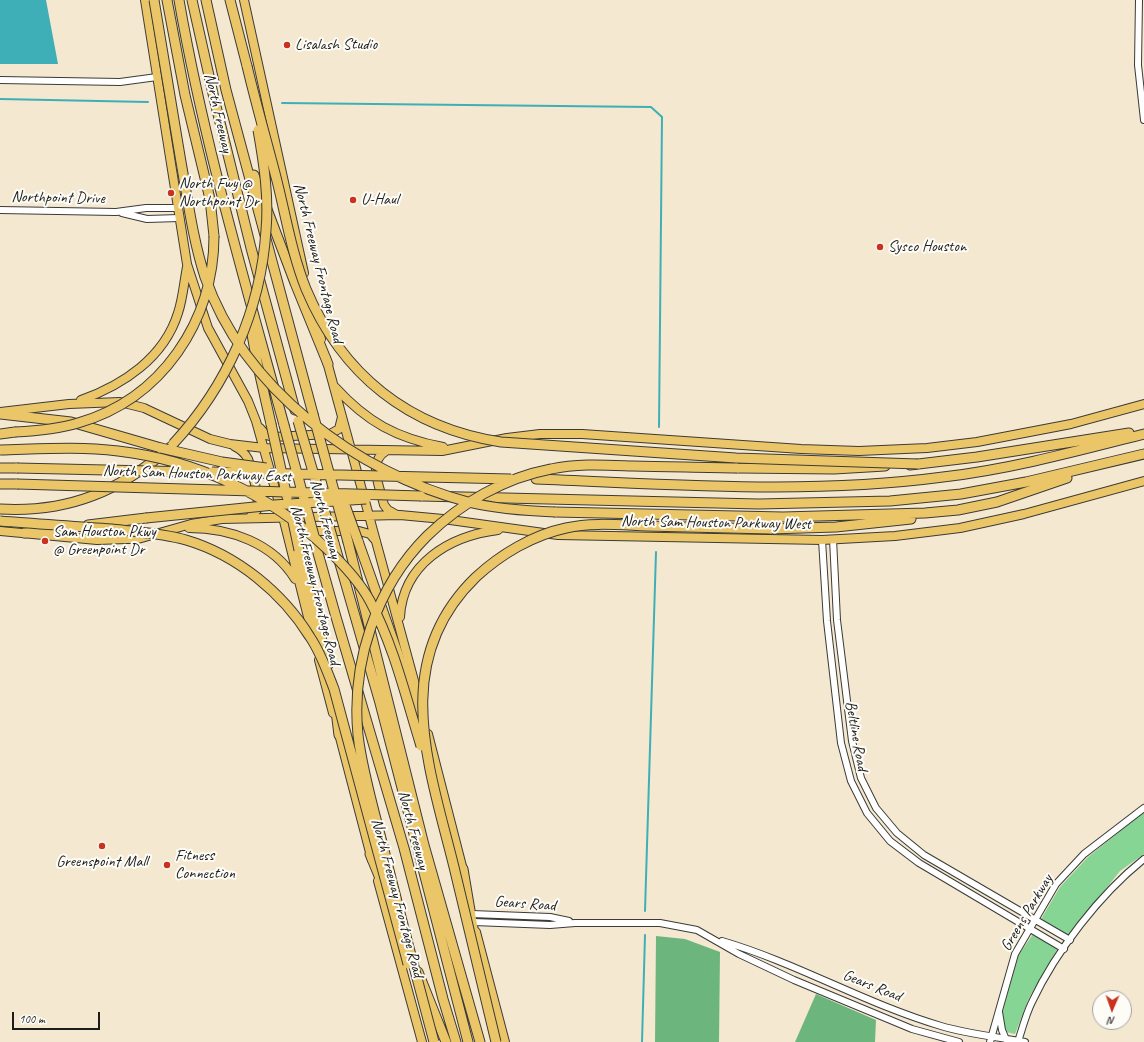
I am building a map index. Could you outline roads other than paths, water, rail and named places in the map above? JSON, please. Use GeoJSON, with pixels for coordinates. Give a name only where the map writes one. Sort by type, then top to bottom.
{"type":"FeatureCollection","features":[{"type":"Feature","properties":{"kind":"highway"},"geometry":{"type":"LineString","coordinates":[[154,0],[196,246],[206,279],[213,295],[234,335],[270,382],[309,420],[355,453],[388,472],[435,491],[478,504],[525,511],[783,517],[909,514],[958,510]]}},
{"type":"Feature","properties":{"kind":"highway"},"geometry":{"type":"LineString","coordinates":[[0,434],[60,427],[93,418],[122,404],[159,374],[188,338],[201,312],[212,271],[214,236],[210,199],[186,102],[167,0]]}},
{"type":"Feature","properties":{"kind":"highway","name":"North Freeway"},"geometry":{"type":"LineString","coordinates":[[179,0],[197,91],[239,259],[316,546],[404,848],[416,898],[456,1042]]}},
{"type":"Feature","properties":{"kind":"highway","name":"North Freeway"},"geometry":{"type":"LineString","coordinates":[[192,0],[212,92],[251,248],[298,421],[380,703],[468,1042]]}},
{"type":"Feature","properties":{"kind":"highway","name":"North Freeway"},"geometry":{"type":"LineString","coordinates":[[206,0],[217,56],[234,123],[348,542],[424,845],[480,1042]]}},
{"type":"Feature","properties":{"kind":"highway"},"geometry":{"type":"LineString","coordinates":[[0,509],[52,508],[75,503],[92,497],[140,471],[173,444],[202,410],[227,368],[248,321],[260,275],[266,230],[266,184],[244,53],[230,0]]}},
{"type":"Feature","properties":{"kind":"highway"},"geometry":{"type":"LineString","coordinates":[[246,66],[293,247],[306,289],[321,320],[347,358],[375,387],[408,411],[449,430],[473,437],[501,442],[736,458],[918,464]]}},
{"type":"Feature","properties":{"kind":"highway"},"geometry":{"type":"LineString","coordinates":[[234,123],[294,283],[328,364]]}},
{"type":"Feature","properties":{"kind":"highway"},"geometry":{"type":"LineString","coordinates":[[239,259],[257,362],[271,424],[295,551],[331,678],[339,735]]}},
{"type":"Feature","properties":{"kind":"highway"},"geometry":{"type":"LineString","coordinates":[[0,413],[70,422],[162,448],[229,463],[325,474]]}},
{"type":"Feature","properties":{"kind":"highway"},"geometry":{"type":"LineString","coordinates":[[433,1042],[367,782],[358,724],[359,681],[369,635],[385,594],[411,553],[437,527],[478,496],[507,482],[551,469],[594,465],[828,469],[918,464],[977,457],[1144,431]]}},
{"type":"Feature","properties":{"kind":"highway","name":"North Sam Houston Parkway East"},"geometry":{"type":"LineString","coordinates":[[0,468],[325,474],[784,486],[880,484],[942,478],[994,470],[1070,453],[1144,434]]}},
{"type":"Feature","properties":{"kind":"highway"},"geometry":{"type":"LineString","coordinates":[[0,450],[104,450],[167,460],[195,468],[238,486],[278,508],[301,526],[343,564],[366,594],[376,613],[401,678],[438,801]]}},
{"type":"Feature","properties":{"kind":"highway","name":"North Sam Houston Parkway West"},"geometry":{"type":"LineString","coordinates":[[537,499],[759,504],[877,502],[938,497],[994,488],[1102,465],[1144,454]]}},
{"type":"Feature","properties":{"kind":"highway"},"geometry":{"type":"LineString","coordinates":[[325,456],[358,541],[431,746]]}},
{"type":"Feature","properties":{"kind":"highway"},"geometry":{"type":"LineString","coordinates":[[496,1042],[438,801],[426,746],[422,715],[423,685],[431,648],[446,615],[468,586],[495,561],[520,546],[551,532],[585,526],[817,528],[894,522],[997,502],[1035,490],[1102,465]]}},
{"type":"Feature","properties":{"kind":"highway","name":"North Sam Houston Parkway East"},"geometry":{"type":"LineString","coordinates":[[0,484],[537,499]]}},
{"type":"Feature","properties":{"kind":"highway"},"geometry":{"type":"LineString","coordinates":[[24,533],[146,518],[274,505],[421,496]]}},
{"type":"Feature","properties":{"kind":"highway"},"geometry":{"type":"LineString","coordinates":[[0,521],[141,532],[187,540],[210,549],[231,560],[254,576],[286,604],[301,622],[319,651],[334,689],[399,936],[433,1042]]}},
{"type":"Feature","properties":{"kind":"highway"},"geometry":{"type":"LineString","coordinates":[[370,854],[446,1042]]}},
{"type":"Feature","properties":{"kind":"highway"},"geometry":{"type":"LineString","coordinates":[[463,869],[492,1042]]}},
{"type":"Feature","properties":{"kind":"main road","name":"North Freeway Frontage Road"},"geometry":{"type":"LineString","coordinates":[[145,0],[187,264],[208,328],[248,401],[256,421],[283,517],[295,551],[299,585],[370,854],[422,1042]]}},
{"type":"Feature","properties":{"kind":"main road","name":"North Freeway Frontage Road"},"geometry":{"type":"LineString","coordinates":[[244,0],[292,222],[328,364],[378,543],[463,869],[473,918],[505,1042]]}},
{"type":"Feature","properties":{"kind":"main road"},"geometry":{"type":"LineString","coordinates":[[70,404],[111,388],[141,368],[155,353],[173,326],[178,314],[187,264]]}},
{"type":"Feature","properties":{"kind":"main road"},"geometry":{"type":"LineString","coordinates":[[334,385],[351,405],[382,428],[415,440],[455,449]]}},
{"type":"Feature","properties":{"kind":"main road","name":"North Sam Houston Parkway East"},"geometry":{"type":"LineString","coordinates":[[0,413],[70,404],[108,401],[132,404],[153,412],[210,439],[230,444],[264,448],[352,450]]}},
{"type":"Feature","properties":{"kind":"main road"},"geometry":{"type":"LineString","coordinates":[[352,450],[455,449],[507,438],[540,434],[582,434],[801,449],[860,451],[927,448],[977,442],[1036,431],[1144,404]]}},
{"type":"Feature","properties":{"kind":"main road"},"geometry":{"type":"LineString","coordinates":[[256,421],[263,432],[273,437],[330,434],[339,429],[342,413]]}},
{"type":"Feature","properties":{"kind":"main road"},"geometry":{"type":"LineString","coordinates":[[230,444],[239,449],[248,459],[258,505],[254,515],[249,518]]}},
{"type":"Feature","properties":{"kind":"main road"},"geometry":{"type":"LineString","coordinates":[[386,450],[379,455],[375,467],[384,505],[392,513],[400,515]]}},
{"type":"Feature","properties":{"kind":"main road","name":"North Sam Houston Parkway West"},"geometry":{"type":"LineString","coordinates":[[283,517],[400,515],[443,519],[569,536],[822,540],[895,536],[960,528],[1024,514],[1144,482]]}},
{"type":"Feature","properties":{"kind":"main road"},"geometry":{"type":"LineString","coordinates":[[0,531],[97,540],[119,540],[138,538],[210,521],[283,517]]}},
{"type":"Feature","properties":{"kind":"main road"},"geometry":{"type":"LineString","coordinates":[[173,529],[200,528],[227,532],[244,538],[262,546],[278,558],[299,585]]}},
{"type":"Feature","properties":{"kind":"main road"},"geometry":{"type":"LineString","coordinates":[[400,628],[401,605],[407,585],[420,567],[430,557],[442,547],[466,536],[510,529]]}},
{"type":"Feature","properties":{"kind":"main road"},"geometry":{"type":"LineString","coordinates":[[295,551],[292,546],[299,534],[310,531],[365,532],[370,534],[378,543]]}},
{"type":"Feature","properties":{"kind":"street"},"geometry":{"type":"LineString","coordinates":[[1139,0],[1138,65],[1144,120]]}},
{"type":"Feature","properties":{"kind":"street"},"geometry":{"type":"LineString","coordinates":[[0,80],[120,82],[157,76]]}},
{"type":"Feature","properties":{"kind":"street","name":"Northpoint Drive"},"geometry":{"type":"LineString","coordinates":[[0,210],[116,212],[146,208],[178,208]]}},
{"type":"Feature","properties":{"kind":"street","name":"Northpoint Drive"},"geometry":{"type":"LineString","coordinates":[[116,212],[147,219],[179,218]]}},
{"type":"Feature","properties":{"kind":"street","name":"Beltline Road"},"geometry":{"type":"LineString","coordinates":[[833,539],[838,627],[852,741],[855,759],[867,791],[886,821],[924,855],[1070,940]]}},
{"type":"Feature","properties":{"kind":"street","name":"Beltline Road"},"geometry":{"type":"LineString","coordinates":[[822,540],[828,627],[842,743],[845,761],[857,796],[878,828],[904,853],[1064,949]]}},
{"type":"Feature","properties":{"kind":"street","name":"Greens Parkway"},"geometry":{"type":"LineString","coordinates":[[992,1040],[999,1009],[1015,954],[1056,884],[1084,854],[1144,808]]}},
{"type":"Feature","properties":{"kind":"street"},"geometry":{"type":"LineString","coordinates":[[1020,1042],[1032,1002],[1070,940],[1112,888],[1144,859]]}},
{"type":"Feature","properties":{"kind":"street","name":"Gears Road"},"geometry":{"type":"LineString","coordinates":[[473,918],[550,925],[575,923],[660,923],[697,930],[739,954],[794,980],[912,1029],[959,1042]]}},
{"type":"Feature","properties":{"kind":"street","name":"Gears Road"},"geometry":{"type":"LineString","coordinates":[[713,938],[750,949],[798,970],[941,1026],[992,1040],[1020,1042]]}},
{"type":"Feature","properties":{"kind":"street"},"geometry":{"type":"LineString","coordinates":[[794,980],[798,970]]}},
{"type":"Feature","properties":{"kind":"street"},"geometry":{"type":"LineString","coordinates":[[882,1016],[885,1005]]}},
{"type":"Feature","properties":{"kind":"street"},"geometry":{"type":"LineString","coordinates":[[999,1009],[1002,1030],[1006,1040]]}},
{"type":"Feature","properties":{"kind":"water"},"geometry":{"type":"Polygon","coordinates":[[[0,0],[46,0],[58,64],[0,64],[0,0]]]}},
{"type":"Feature","properties":{"kind":"waterway"},"geometry":{"type":"LineString","coordinates":[[0,99],[148,102]]}},
{"type":"Feature","properties":{"kind":"waterway"},"geometry":{"type":"LineString","coordinates":[[282,103],[651,107],[662,117],[659,427]]}},
{"type":"Feature","properties":{"kind":"waterway"},"geometry":{"type":"LineString","coordinates":[[645,911],[656,552]]}},
{"type":"Feature","properties":{"kind":"waterway"},"geometry":{"type":"LineString","coordinates":[[642,1042],[645,935]]}},
{"type":"Feature","properties":{"kind":"place","name":"Lisalash Studio"},"geometry":{"type":"Point","coordinates":[287,45]}},
{"type":"Feature","properties":{"kind":"place","name":"North Fwy @ Northpoint Dr"},"geometry":{"type":"Point","coordinates":[171,193]}},
{"type":"Feature","properties":{"kind":"place","name":"U-Haul"},"geometry":{"type":"Point","coordinates":[353,200]}},
{"type":"Feature","properties":{"kind":"place","name":"Sysco Houston"},"geometry":{"type":"Point","coordinates":[880,247]}},
{"type":"Feature","properties":{"kind":"place","name":"Sam Houston Pkwy @ Greenpoint Dr"},"geometry":{"type":"Point","coordinates":[45,541]}},
{"type":"Feature","properties":{"kind":"place","name":"Greenspoint Mall"},"geometry":{"type":"Point","coordinates":[102,846]}},
{"type":"Feature","properties":{"kind":"place","name":"Fitness Connection"},"geometry":{"type":"Point","coordinates":[167,865]}}]}
